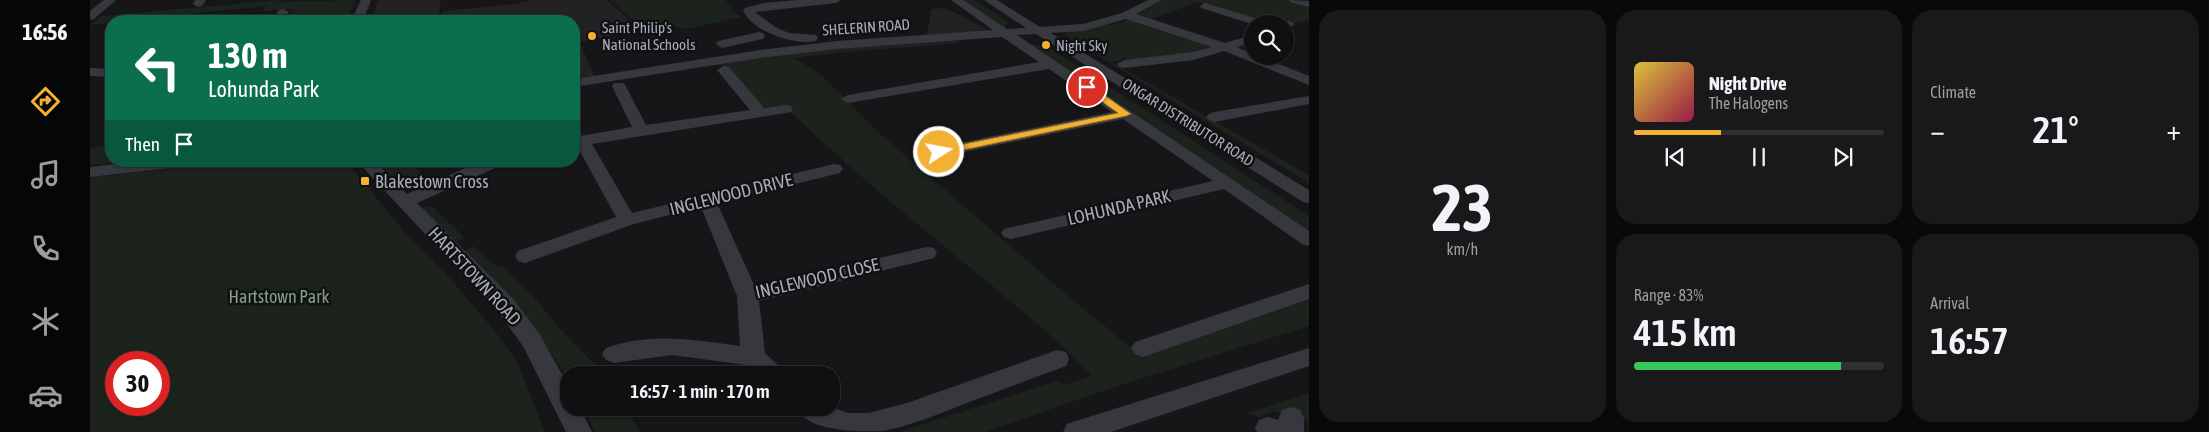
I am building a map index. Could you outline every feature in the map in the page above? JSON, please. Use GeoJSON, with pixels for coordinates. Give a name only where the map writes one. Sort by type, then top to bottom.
{"type":"FeatureCollection","features":[{"type":"Feature","properties":{"kind":"street"},"geometry":{"type":"LineString","coordinates":[[360,15],[366,0]]}},
{"type":"Feature","properties":{"kind":"street"},"geometry":{"type":"LineString","coordinates":[[836,0],[764,6],[753,8],[749,11],[776,32],[794,39],[914,29]]}},
{"type":"Feature","properties":{"kind":"street"},"geometry":{"type":"LineString","coordinates":[[956,0],[1274,214],[1309,240]]}},
{"type":"Feature","properties":{"kind":"street","name":"ONGAR DISTRIBUTOR ROAD"},"geometry":{"type":"LineString","coordinates":[[990,0],[1309,198]]}},
{"type":"Feature","properties":{"kind":"street","name":"SHELERIN ROAD"},"geometry":{"type":"LineString","coordinates":[[580,82],[760,54],[837,45],[1040,32],[1092,26],[1126,15],[1158,0]]}},
{"type":"Feature","properties":{"kind":"street"},"geometry":{"type":"LineString","coordinates":[[1294,0],[1309,4]]}},
{"type":"Feature","properties":{"kind":"street"},"geometry":{"type":"LineString","coordinates":[[90,3],[110,1]]}},
{"type":"Feature","properties":{"kind":"street"},"geometry":{"type":"LineString","coordinates":[[90,17],[110,1]]}},
{"type":"Feature","properties":{"kind":"street"},"geometry":{"type":"LineString","coordinates":[[1205,6],[1244,18]]}},
{"type":"Feature","properties":{"kind":"street"},"geometry":{"type":"LineString","coordinates":[[1126,15],[1225,47],[1309,81]]}},
{"type":"Feature","properties":{"kind":"street"},"geometry":{"type":"LineString","coordinates":[[722,44],[759,36]]}},
{"type":"Feature","properties":{"kind":"street"},"geometry":{"type":"LineString","coordinates":[[740,40],[760,54]]}},
{"type":"Feature","properties":{"kind":"street"},"geometry":{"type":"LineString","coordinates":[[1124,64],[1180,58],[1244,42]]}},
{"type":"Feature","properties":{"kind":"street"},"geometry":{"type":"LineString","coordinates":[[848,99],[1052,64]]}},
{"type":"Feature","properties":{"kind":"street"},"geometry":{"type":"LineString","coordinates":[[724,70],[760,113]]}},
{"type":"Feature","properties":{"kind":"street"},"geometry":{"type":"LineString","coordinates":[[90,72],[105,73]]}},
{"type":"Feature","properties":{"kind":"street"},"geometry":{"type":"LineString","coordinates":[[619,86],[641,130]]}},
{"type":"Feature","properties":{"kind":"street"},"geometry":{"type":"LineString","coordinates":[[1214,117],[1309,100]]}},
{"type":"Feature","properties":{"kind":"street"},"geometry":{"type":"LineString","coordinates":[[580,142],[641,130],[786,109]]}},
{"type":"Feature","properties":{"kind":"street"},"geometry":{"type":"LineString","coordinates":[[920,156],[1126,114]]}},
{"type":"Feature","properties":{"kind":"street"},"geometry":{"type":"LineString","coordinates":[[580,145],[627,220]]}},
{"type":"Feature","properties":{"kind":"street"},"geometry":{"type":"LineString","coordinates":[[90,172],[135,167]]}},
{"type":"Feature","properties":{"kind":"street","name":"HARTSTOWN ROAD"},"geometry":{"type":"LineString","coordinates":[[372,167],[506,306],[532,341],[579,432]]}},
{"type":"Feature","properties":{"kind":"street"},"geometry":{"type":"LineString","coordinates":[[404,202],[483,167]]}},
{"type":"Feature","properties":{"kind":"street","name":"INGLEWOOD DRIVE"},"geometry":{"type":"LineString","coordinates":[[525,256],[627,220],[834,169]]}},
{"type":"Feature","properties":{"kind":"street","name":"LOHUNDA PARK"},"geometry":{"type":"LineString","coordinates":[[1011,233],[1227,183]]}},
{"type":"Feature","properties":{"kind":"street","name":"INGLEWOOD CLOSE"},"geometry":{"type":"LineString","coordinates":[[707,201],[748,296],[927,253]]}},
{"type":"Feature","properties":{"kind":"street"},"geometry":{"type":"LineString","coordinates":[[1143,348],[1309,290]]}},
{"type":"Feature","properties":{"kind":"street"},"geometry":{"type":"LineString","coordinates":[[748,296],[753,357]]}},
{"type":"Feature","properties":{"kind":"street"},"geometry":{"type":"LineString","coordinates":[[614,354],[643,348],[672,346],[753,357],[762,366]]}},
{"type":"Feature","properties":{"kind":"street"},"geometry":{"type":"LineString","coordinates":[[1076,432],[1309,357]]}},
{"type":"Feature","properties":{"kind":"street"},"geometry":{"type":"LineString","coordinates":[[825,416],[848,424],[869,424],[911,413],[1056,359]]}},
{"type":"Feature","properties":{"kind":"shaded area"},"geometry":{"type":"Polygon","coordinates":[[[378,0],[441,0],[439,15],[374,15],[378,0]]]}},
{"type":"Feature","properties":{"kind":"shaded area","name":"Saint Philip's National Schools"},"geometry":{"type":"Polygon","coordinates":[[[532,0],[607,0],[641,30],[580,42],[580,15],[442,15],[443,11],[514,4],[532,0]]]}},
{"type":"Feature","properties":{"kind":"shaded area"},"geometry":{"type":"Polygon","coordinates":[[[945,8],[989,31],[927,35],[931,9],[945,8]]]}},
{"type":"Feature","properties":{"kind":"shaded area","name":"Saint Philip's National Schools"},"geometry":{"type":"Polygon","coordinates":[[[580,42],[594,76],[580,77],[580,42]]]}},
{"type":"Feature","properties":{"kind":"green space"},"geometry":{"type":"Polygon","coordinates":[[[281,0],[281,2],[355,0],[349,15],[290,15],[293,9],[263,11],[266,6],[196,13],[194,15],[112,15],[281,0]]]}},
{"type":"Feature","properties":{"kind":"green space"},"geometry":{"type":"Polygon","coordinates":[[[610,0],[725,0],[733,7],[730,8],[741,17],[686,29],[672,25],[644,30],[610,0]]]}},
{"type":"Feature","properties":{"kind":"green space"},"geometry":{"type":"Polygon","coordinates":[[[961,0],[975,0],[1008,22],[1004,27],[1001,27],[961,0]]]}},
{"type":"Feature","properties":{"kind":"green space"},"geometry":{"type":"Polygon","coordinates":[[[1163,0],[1290,0],[1309,5],[1309,20],[1294,24],[1294,15],[1244,16],[1198,2],[1143,22],[1211,45],[1212,47],[1202,52],[1134,60],[1120,58],[1123,60],[1111,62],[1309,175],[1309,183],[1065,36],[1067,32],[1123,22],[1163,0]]]}},
{"type":"Feature","properties":{"kind":"green space"},"geometry":{"type":"Polygon","coordinates":[[[101,16],[105,16],[105,24],[90,25],[101,16]]]}},
{"type":"Feature","properties":{"kind":"green space"},"geometry":{"type":"Polygon","coordinates":[[[960,39],[959,43],[795,58],[821,75],[879,133],[1069,297],[1139,354],[1271,313],[1309,299],[1309,326],[1114,387],[985,432],[900,432],[1056,381],[1064,385],[1092,376],[1036,323],[879,192],[784,106],[773,108],[759,105],[719,63],[787,53],[960,39]]]}},
{"type":"Feature","properties":{"kind":"green space"},"geometry":{"type":"Polygon","coordinates":[[[1032,44],[1050,48],[1309,216],[1309,234],[1032,44]]]}},
{"type":"Feature","properties":{"kind":"green space"},"geometry":{"type":"Polygon","coordinates":[[[105,146],[105,164],[90,165],[90,148],[105,146]]]}},
{"type":"Feature","properties":{"kind":"green space","name":"Hartstown Park"},"geometry":{"type":"Polygon","coordinates":[[[183,167],[351,167],[404,231],[445,273],[494,330],[518,363],[545,432],[90,432],[90,176],[107,176],[183,167]]]}},
{"type":"Feature","properties":{"kind":"green space"},"geometry":{"type":"Polygon","coordinates":[[[381,167],[415,167],[427,180],[403,188],[381,167]]]}},
{"type":"Feature","properties":{"kind":"green space"},"geometry":{"type":"Polygon","coordinates":[[[433,207],[465,238],[456,242],[420,208],[433,207]]]}},
{"type":"Feature","properties":{"kind":"green space"},"geometry":{"type":"Polygon","coordinates":[[[473,246],[493,264],[504,267],[596,366],[560,367],[522,311],[464,251],[473,246]]]}},
{"type":"Feature","properties":{"kind":"green space"},"geometry":{"type":"Polygon","coordinates":[[[1309,393],[1309,432],[1307,421],[1273,411],[1260,417],[1247,413],[1309,393]]]}},
{"type":"Feature","properties":{"kind":"green space"},"geometry":{"type":"Polygon","coordinates":[[[588,416],[630,416],[640,432],[595,432],[588,416]]]}},
{"type":"Feature","properties":{"kind":"place","name":"Saint Philip's National Schools"},"geometry":{"type":"Point","coordinates":[592,36]}},
{"type":"Feature","properties":{"kind":"place","name":"Night Sky"},"geometry":{"type":"Point","coordinates":[1046,45]}},
{"type":"Feature","properties":{"kind":"place","name":"Blakestown Cross"},"geometry":{"type":"Point","coordinates":[365,181]}},
{"type":"Feature","properties":{"kind":"route"},"geometry":{"type":"LineString","coordinates":[[939,152],[1126,114],[1087,87]]}}]}
